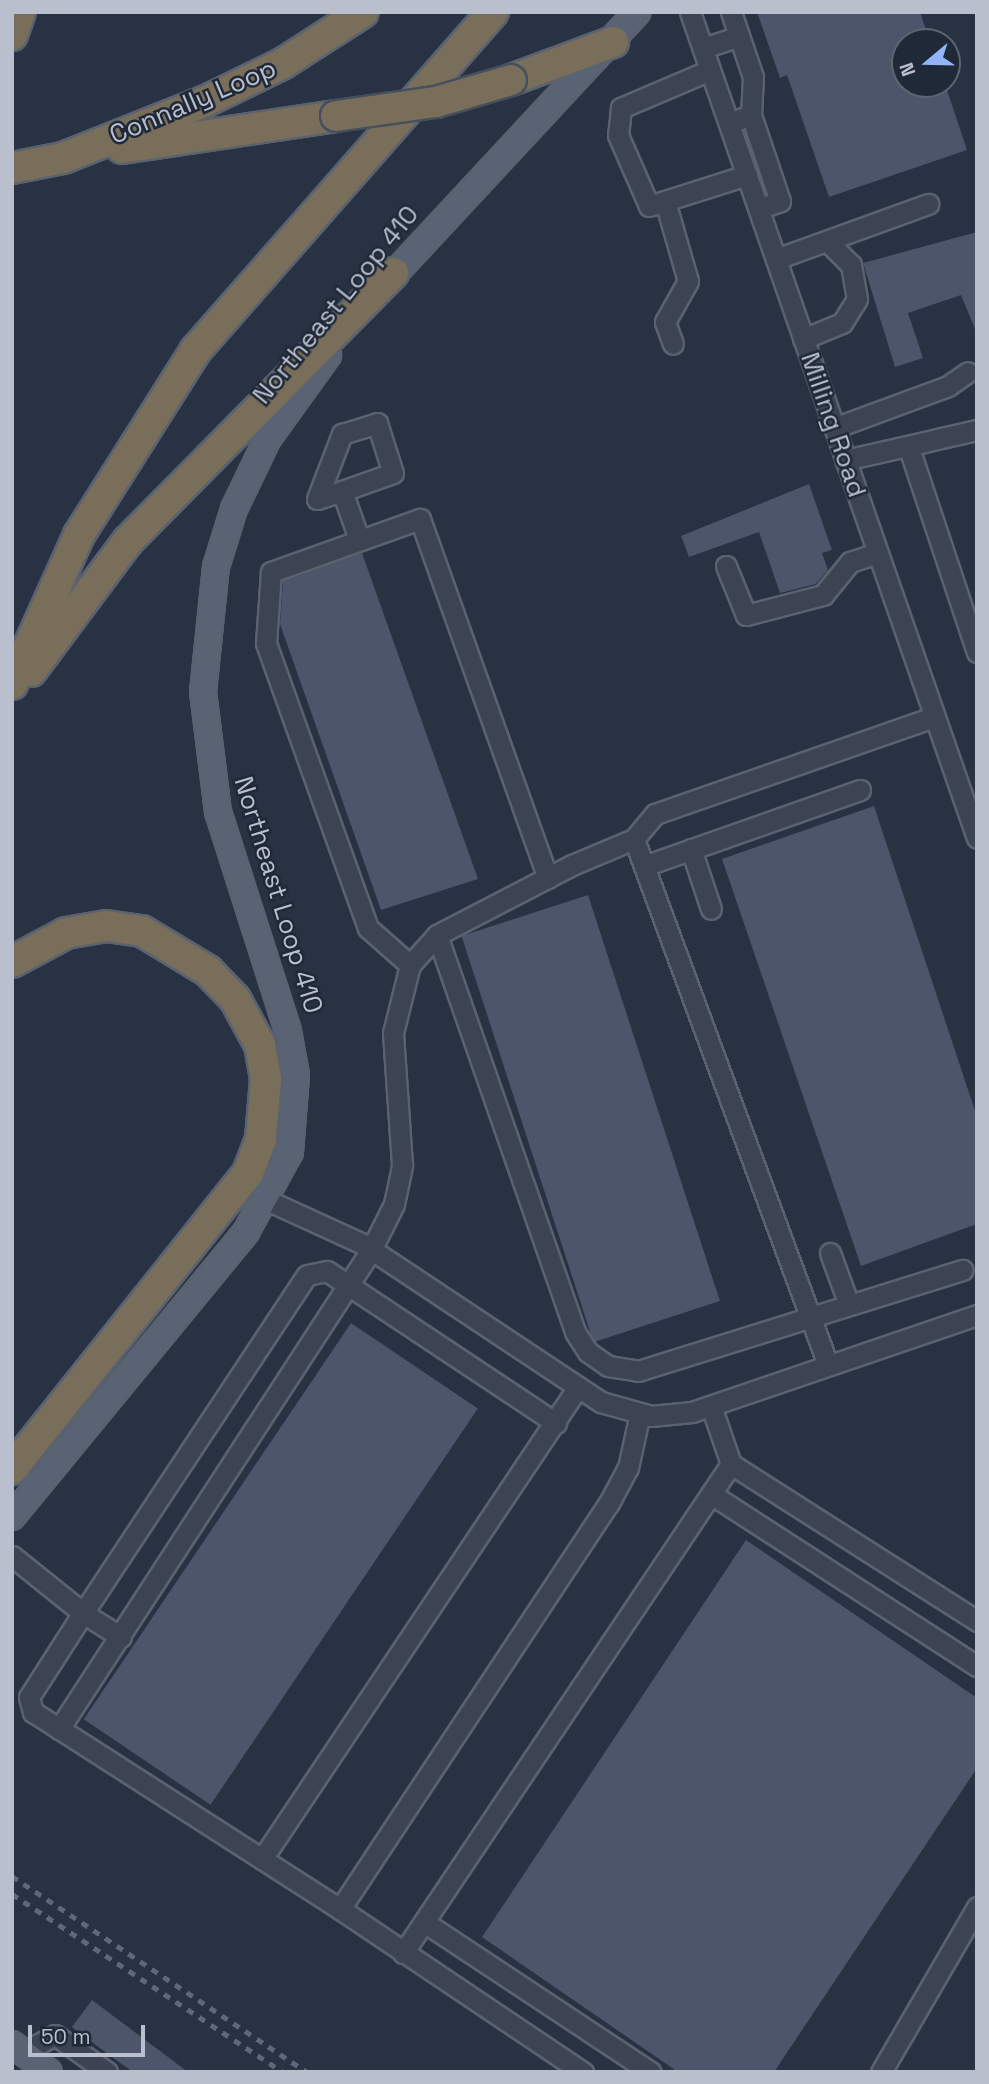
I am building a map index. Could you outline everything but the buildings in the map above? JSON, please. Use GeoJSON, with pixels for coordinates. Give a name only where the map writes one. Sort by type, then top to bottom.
{"type":"FeatureCollection","features":[{"type":"Feature","properties":{"kind":"highway"},"geometry":{"type":"LineString","coordinates":[[12,35],[20,12]]}},
{"type":"Feature","properties":{"kind":"highway","name":"Connally Loop"},"geometry":{"type":"LineString","coordinates":[[12,168],[63,158],[271,69],[363,12]]}},
{"type":"Feature","properties":{"kind":"highway"},"geometry":{"type":"LineString","coordinates":[[12,684],[79,535],[196,350],[493,12]]}},
{"type":"Feature","properties":{"kind":"highway"},"geometry":{"type":"LineString","coordinates":[[63,158],[436,102],[511,80],[613,42]]}},
{"type":"Feature","properties":{"kind":"highway"},"geometry":{"type":"LineString","coordinates":[[12,701],[128,541],[394,273]]}},
{"type":"Feature","properties":{"kind":"highway"},"geometry":{"type":"LineString","coordinates":[[12,962],[66,933],[106,926],[142,931],[208,971],[235,999],[260,1045],[266,1079],[261,1139],[248,1173],[12,1469]]}},
{"type":"Feature","properties":{"kind":"main road","name":"Northeast Loop 410"},"geometry":{"type":"LineString","coordinates":[[12,1517],[267,1200],[290,1152],[296,1075],[289,1031],[218,812],[203,692],[207,625],[234,509],[267,440],[394,273],[613,42],[638,12]]}},
{"type":"Feature","properties":{"kind":"main road"},"geometry":{"type":"LineString","coordinates":[[18,2048],[48,2072]]}},
{"type":"Feature","properties":{"kind":"street","name":"Milling Road"},"geometry":{"type":"LineString","coordinates":[[690,12],[977,838]]}},
{"type":"Feature","properties":{"kind":"street"},"geometry":{"type":"LineString","coordinates":[[731,12],[753,77],[751,115],[780,201],[758,209]]}},
{"type":"Feature","properties":{"kind":"street"},"geometry":{"type":"LineString","coordinates":[[703,48],[739,36]]}},
{"type":"Feature","properties":{"kind":"street"},"geometry":{"type":"LineString","coordinates":[[710,69],[621,108],[615,117],[642,200],[649,206],[747,175]]}},
{"type":"Feature","properties":{"kind":"street"},"geometry":{"type":"LineString","coordinates":[[729,123],[751,115]]}},
{"type":"Feature","properties":{"kind":"street"},"geometry":{"type":"LineString","coordinates":[[665,201],[688,281],[665,321],[673,344]]}},
{"type":"Feature","properties":{"kind":"street"},"geometry":{"type":"LineString","coordinates":[[776,259],[928,204]]}},
{"type":"Feature","properties":{"kind":"street"},"geometry":{"type":"LineString","coordinates":[[803,339],[842,323],[857,299],[851,265],[827,241]]}},
{"type":"Feature","properties":{"kind":"street"},"geometry":{"type":"LineString","coordinates":[[834,428],[948,386],[968,372]]}},
{"type":"Feature","properties":{"kind":"street"},"geometry":{"type":"LineString","coordinates":[[845,460],[909,448],[977,430]]}},
{"type":"Feature","properties":{"kind":"street"},"geometry":{"type":"LineString","coordinates":[[909,448],[977,652]]}},
{"type":"Feature","properties":{"kind":"street"},"geometry":{"type":"LineString","coordinates":[[342,491],[359,539]]}},
{"type":"Feature","properties":{"kind":"street"},"geometry":{"type":"LineString","coordinates":[[410,965],[368,928],[266,643],[271,572],[420,519],[548,878]]}},
{"type":"Feature","properties":{"kind":"street"},"geometry":{"type":"LineString","coordinates":[[726,566],[746,615],[823,595],[850,562],[877,553]]}},
{"type":"Feature","properties":{"kind":"street"},"geometry":{"type":"LineString","coordinates":[[60,1729],[372,1250],[394,1204],[402,1165],[393,1033],[410,965],[437,935],[548,878],[634,839],[656,814],[934,717]]}},
{"type":"Feature","properties":{"kind":"street"},"geometry":{"type":"LineString","coordinates":[[644,866],[860,790]]}},
{"type":"Feature","properties":{"kind":"street"},"geometry":{"type":"LineString","coordinates":[[634,839],[828,1366]]}},
{"type":"Feature","properties":{"kind":"street"},"geometry":{"type":"LineString","coordinates":[[691,849],[711,909]]}},
{"type":"Feature","properties":{"kind":"street"},"geometry":{"type":"LineString","coordinates":[[437,935],[588,1352],[608,1366],[638,1371],[963,1270]]}},
{"type":"Feature","properties":{"kind":"street"},"geometry":{"type":"LineString","coordinates":[[267,1200],[372,1250],[601,1402],[640,1413],[711,1405],[977,1315]]}},
{"type":"Feature","properties":{"kind":"street"},"geometry":{"type":"LineString","coordinates":[[830,1253],[849,1305]]}},
{"type":"Feature","properties":{"kind":"street"},"geometry":{"type":"LineString","coordinates":[[556,1423],[327,1271],[307,1275],[29,1697],[33,1712],[340,1909],[583,2072]]}},
{"type":"Feature","properties":{"kind":"street"},"geometry":{"type":"LineString","coordinates":[[262,1859],[578,1387]]}},
{"type":"Feature","properties":{"kind":"street"},"geometry":{"type":"LineString","coordinates":[[711,1405],[731,1464],[977,1621]]}},
{"type":"Feature","properties":{"kind":"street"},"geometry":{"type":"LineString","coordinates":[[340,1909],[609,1503],[628,1468],[640,1413]]}},
{"type":"Feature","properties":{"kind":"street"},"geometry":{"type":"LineString","coordinates":[[403,1953],[731,1464]]}},
{"type":"Feature","properties":{"kind":"street"},"geometry":{"type":"LineString","coordinates":[[711,1494],[977,1666]]}},
{"type":"Feature","properties":{"kind":"street"},"geometry":{"type":"LineString","coordinates":[[12,1556],[83,1613],[121,1637]]}},
{"type":"Feature","properties":{"kind":"street"},"geometry":{"type":"LineString","coordinates":[[880,2072],[977,1907]]}},
{"type":"Feature","properties":{"kind":"street"},"geometry":{"type":"LineString","coordinates":[[424,1922],[651,2072]]}},
{"type":"Feature","properties":{"kind":"street"},"geometry":{"type":"LineString","coordinates":[[18,2048],[55,2035],[107,2072]]}},
{"type":"Feature","properties":{"kind":"railway"},"geometry":{"type":"LineString","coordinates":[[12,1876],[307,2072]]}},
{"type":"Feature","properties":{"kind":"railway"},"geometry":{"type":"LineString","coordinates":[[12,1894],[283,2072]]}}]}
